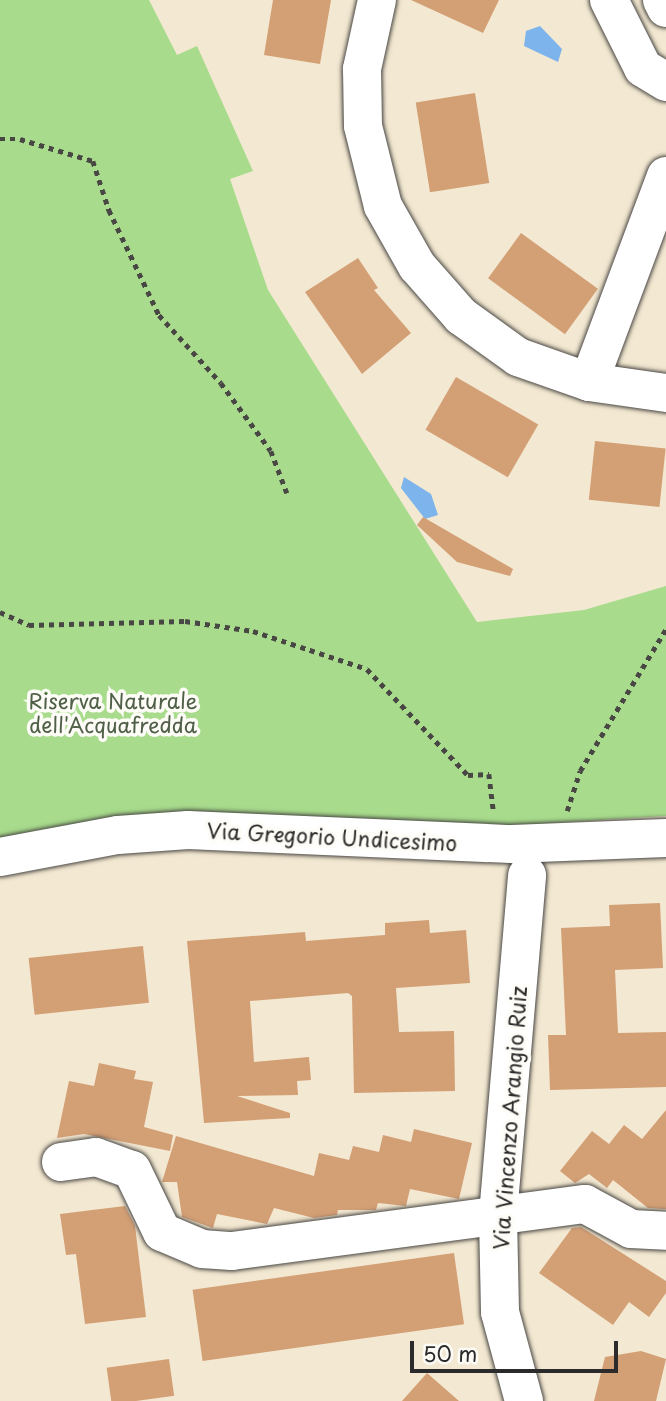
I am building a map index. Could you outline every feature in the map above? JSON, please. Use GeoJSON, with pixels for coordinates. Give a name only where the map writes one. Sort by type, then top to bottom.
{"type":"FeatureCollection","features":[{"type":"Feature","properties":{"kind":"street"},"geometry":{"type":"LineString","coordinates":[[377,0],[364,52],[361,104],[371,168],[398,239],[436,290],[487,338],[518,356],[589,382],[666,393]]}},
{"type":"Feature","properties":{"kind":"street"},"geometry":{"type":"LineString","coordinates":[[609,0],[643,68],[666,82]]}},
{"type":"Feature","properties":{"kind":"street"},"geometry":{"type":"LineString","coordinates":[[662,0],[666,8]]}},
{"type":"Feature","properties":{"kind":"street"},"geometry":{"type":"LineString","coordinates":[[589,382],[666,176]]}},
{"type":"Feature","properties":{"kind":"street","name":"Via Gregorio Undicesimo"},"geometry":{"type":"LineString","coordinates":[[0,857],[118,835],[188,830],[512,844],[666,838]]}},
{"type":"Feature","properties":{"kind":"street","name":"Via Vincenzo Arangio Ruiz"},"geometry":{"type":"LineString","coordinates":[[524,1401],[500,1312],[498,1215],[527,875]]}},
{"type":"Feature","properties":{"kind":"street"},"geometry":{"type":"LineString","coordinates":[[61,1162],[96,1157],[132,1170],[162,1232],[202,1249],[232,1251],[585,1204],[631,1228],[666,1231]]}},
{"type":"Feature","properties":{"kind":"path"},"geometry":{"type":"LineString","coordinates":[[0,139],[20,139],[93,161],[109,210],[159,315],[221,383],[271,451],[287,493]]}},
{"type":"Feature","properties":{"kind":"path"},"geometry":{"type":"LineString","coordinates":[[0,612],[29,625],[185,621],[253,631],[367,669],[468,775],[489,774],[495,800],[493,821]]}},
{"type":"Feature","properties":{"kind":"path"},"geometry":{"type":"LineString","coordinates":[[558,815],[566,814],[580,771],[666,629]]}},
{"type":"Feature","properties":{"kind":"green space","name":"Riserva Naturale dell'Acquafredda"},"geometry":{"type":"Polygon","coordinates":[[[0,0],[149,0],[177,55],[197,46],[253,171],[230,179],[268,290],[477,622],[584,610],[666,586],[666,816],[552,823],[511,832],[172,819],[37,830],[0,839],[0,0]]]}},
{"type":"Feature","properties":{"kind":"water"},"geometry":{"type":"Polygon","coordinates":[[[540,26],[562,49],[558,62],[524,46],[526,31],[540,26]]]}},
{"type":"Feature","properties":{"kind":"water"},"geometry":{"type":"Polygon","coordinates":[[[404,477],[431,494],[438,515],[425,519],[401,488],[404,477]]]}},
{"type":"Feature","properties":{"kind":"building"},"geometry":{"type":"Polygon","coordinates":[[[273,0],[331,0],[320,64],[264,55],[273,0]]]}},
{"type":"Feature","properties":{"kind":"building"},"geometry":{"type":"Polygon","coordinates":[[[411,0],[499,0],[483,33],[411,0]]]}},
{"type":"Feature","properties":{"kind":"building"},"geometry":{"type":"Polygon","coordinates":[[[475,93],[489,183],[430,192],[416,102],[475,93]]]}},
{"type":"Feature","properties":{"kind":"building"},"geometry":{"type":"Polygon","coordinates":[[[521,233],[598,289],[565,334],[488,278],[521,233]]]}},
{"type":"Feature","properties":{"kind":"building"},"geometry":{"type":"Polygon","coordinates":[[[358,258],[378,288],[374,290],[411,333],[362,374],[305,292],[358,258]]]}},
{"type":"Feature","properties":{"kind":"building"},"geometry":{"type":"Polygon","coordinates":[[[456,377],[538,424],[508,477],[426,430],[456,377]]]}},
{"type":"Feature","properties":{"kind":"building"},"geometry":{"type":"Polygon","coordinates":[[[595,441],[666,448],[659,507],[589,500],[595,441]]]}},
{"type":"Feature","properties":{"kind":"building"},"geometry":{"type":"Polygon","coordinates":[[[423,517],[513,569],[510,576],[457,562],[417,525],[423,517]]]}},
{"type":"Feature","properties":{"kind":"building"},"geometry":{"type":"Polygon","coordinates":[[[660,903],[663,968],[615,970],[618,1033],[666,1032],[666,1087],[550,1090],[548,1035],[566,1035],[561,928],[610,926],[609,905],[660,903]]]}},
{"type":"Feature","properties":{"kind":"building"},"geometry":{"type":"Polygon","coordinates":[[[429,920],[430,933],[466,930],[470,983],[396,988],[399,1032],[454,1031],[455,1091],[354,1093],[352,996],[348,993],[250,1001],[254,1062],[309,1057],[311,1080],[297,1081],[298,1095],[237,1096],[290,1113],[290,1118],[204,1123],[187,941],[305,932],[306,941],[385,935],[385,923],[429,920]]]}},
{"type":"Feature","properties":{"kind":"building"},"geometry":{"type":"Polygon","coordinates":[[[143,946],[149,1003],[35,1015],[29,958],[143,946]]]}},
{"type":"Feature","properties":{"kind":"building"},"geometry":{"type":"Polygon","coordinates":[[[99,1063],[136,1071],[134,1079],[153,1082],[144,1127],[173,1135],[170,1151],[84,1134],[57,1138],[69,1081],[94,1086],[99,1063]]]}},
{"type":"Feature","properties":{"kind":"building"},"geometry":{"type":"Polygon","coordinates":[[[666,1110],[666,1209],[648,1208],[613,1180],[607,1188],[589,1174],[575,1183],[560,1171],[592,1131],[609,1144],[624,1125],[642,1139],[666,1110]]]}},
{"type":"Feature","properties":{"kind":"building"},"geometry":{"type":"Polygon","coordinates":[[[414,1129],[472,1143],[459,1199],[410,1189],[406,1206],[378,1203],[376,1210],[338,1210],[337,1215],[314,1218],[274,1208],[267,1224],[217,1214],[213,1228],[182,1217],[177,1182],[162,1182],[176,1136],[314,1176],[319,1153],[349,1160],[353,1146],[379,1152],[383,1135],[411,1142],[414,1129]]]}},
{"type":"Feature","properties":{"kind":"building"},"geometry":{"type":"Polygon","coordinates":[[[125,1206],[135,1226],[146,1317],[85,1324],[76,1254],[66,1255],[60,1214],[125,1206]]]}},
{"type":"Feature","properties":{"kind":"building"},"geometry":{"type":"Polygon","coordinates":[[[581,1227],[666,1281],[666,1293],[649,1317],[629,1302],[613,1325],[539,1273],[572,1228],[581,1227]]]}},
{"type":"Feature","properties":{"kind":"building"},"geometry":{"type":"Polygon","coordinates":[[[454,1253],[464,1324],[203,1361],[193,1290],[454,1253]]]}},
{"type":"Feature","properties":{"kind":"building"},"geometry":{"type":"Polygon","coordinates":[[[641,1351],[666,1359],[656,1401],[594,1401],[605,1357],[641,1351]]]}},
{"type":"Feature","properties":{"kind":"building"},"geometry":{"type":"Polygon","coordinates":[[[169,1359],[174,1396],[136,1401],[111,1401],[107,1368],[169,1359]]]}},
{"type":"Feature","properties":{"kind":"building"},"geometry":{"type":"Polygon","coordinates":[[[427,1373],[459,1401],[402,1401],[427,1373]]]}}]}
